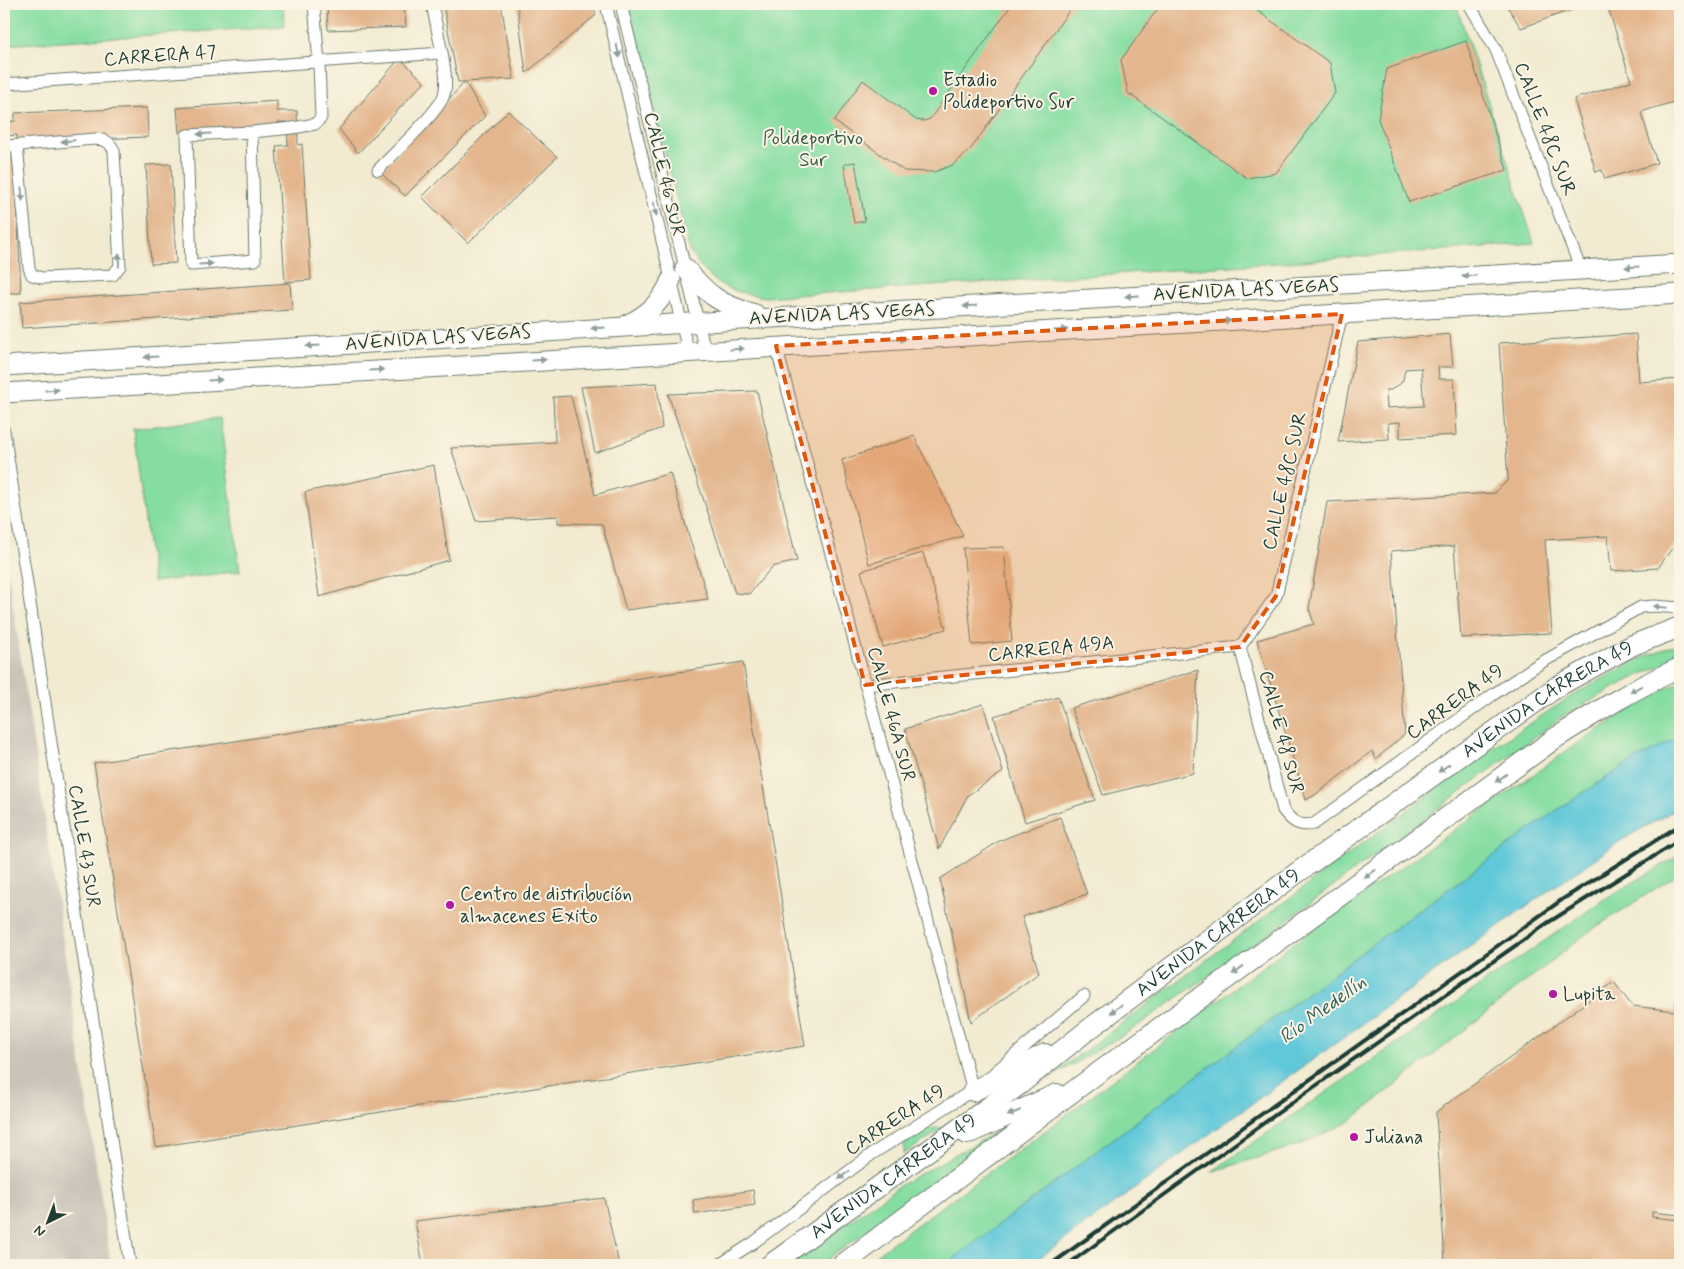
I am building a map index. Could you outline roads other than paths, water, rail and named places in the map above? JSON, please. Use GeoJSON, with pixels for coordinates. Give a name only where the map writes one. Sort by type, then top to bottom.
{"type":"FeatureCollection","features":[{"type":"Feature","properties":{"kind":"highway","name":"AVENIDA CARRERA 49"},"geometry":{"type":"LineString","coordinates":[[770,1265],[1019,1085],[1084,1033],[1294,875],[1558,686],[1633,645],[1680,627]]}},
{"type":"Feature","properties":{"kind":"highway","name":"AVENIDA CARRERA 49"},"geometry":{"type":"LineString","coordinates":[[842,1265],[1091,1078],[1554,739],[1652,680],[1680,668]]}},
{"type":"Feature","properties":{"kind":"highway"},"geometry":{"type":"LineString","coordinates":[[973,1091],[1084,1033]]}},
{"type":"Feature","properties":{"kind":"highway"},"geometry":{"type":"LineString","coordinates":[[930,1151],[1091,1078]]}},
{"type":"Feature","properties":{"kind":"main road","name":"AVENIDA LAS VEGAS"},"geometry":{"type":"LineString","coordinates":[[5,365],[1680,264]]}},
{"type":"Feature","properties":{"kind":"main road"},"geometry":{"type":"LineString","coordinates":[[624,327],[648,312],[678,274],[713,297],[740,310],[768,318]]}},
{"type":"Feature","properties":{"kind":"main road","name":"AVENIDA LAS VEGAS"},"geometry":{"type":"LineString","coordinates":[[4,393],[1680,294]]}},
{"type":"Feature","properties":{"kind":"street"},"geometry":{"type":"LineString","coordinates":[[252,132],[255,260],[191,265],[186,135],[252,132],[315,124],[321,118],[314,4]]}},
{"type":"Feature","properties":{"kind":"street"},"geometry":{"type":"LineString","coordinates":[[378,170],[436,109],[444,96],[446,84],[442,52],[432,4]]}},
{"type":"Feature","properties":{"kind":"street","name":"CALLE 46 SUR"},"geometry":{"type":"LineString","coordinates":[[606,4],[678,274],[696,351]]}},
{"type":"Feature","properties":{"kind":"street","name":"CALLE 46 SUR"},"geometry":{"type":"LineString","coordinates":[[621,4],[696,351]]}},
{"type":"Feature","properties":{"kind":"street","name":"CALLE 48C SUR"},"geometry":{"type":"LineString","coordinates":[[1469,4],[1496,50],[1581,270]]}},
{"type":"Feature","properties":{"kind":"street","name":"CARRERA 47"},"geometry":{"type":"LineString","coordinates":[[4,84],[319,63],[442,52]]}},
{"type":"Feature","properties":{"kind":"street"},"geometry":{"type":"LineString","coordinates":[[94,139],[105,140],[111,143],[114,151],[120,266],[116,273],[113,275],[42,278],[32,274],[29,268],[13,146],[94,139]]}},
{"type":"Feature","properties":{"kind":"street","name":"CALLE 48C SUR"},"geometry":{"type":"LineString","coordinates":[[1240,647],[1276,596],[1342,314]]}},
{"type":"Feature","properties":{"kind":"street","name":"CALLE 46A SUR"},"geometry":{"type":"LineString","coordinates":[[776,346],[973,1091]]}},
{"type":"Feature","properties":{"kind":"street","name":"CALLE 43 SUR"},"geometry":{"type":"LineString","coordinates":[[4,431],[130,1265]]}},
{"type":"Feature","properties":{"kind":"street","name":"CARRERA 49"},"geometry":{"type":"LineString","coordinates":[[1294,823],[1304,826],[1314,824],[1537,665],[1640,607],[1680,608]]}},
{"type":"Feature","properties":{"kind":"street","name":"CARRERA 49A"},"geometry":{"type":"LineString","coordinates":[[866,685],[1240,647]]}},
{"type":"Feature","properties":{"kind":"street","name":"CALLE 48 SUR"},"geometry":{"type":"LineString","coordinates":[[1240,647],[1283,810],[1294,823]]}},
{"type":"Feature","properties":{"kind":"street","name":"CARRERA 49"},"geometry":{"type":"LineString","coordinates":[[718,1265],[753,1243],[872,1154],[973,1091],[1084,996]]}},
{"type":"Feature","properties":{"kind":"water","name":"Río Medellín"},"geometry":{"type":"Polygon","coordinates":[[[1680,737],[1680,807],[1622,840],[1528,905],[1030,1265],[945,1265],[1382,937],[1557,810],[1627,764],[1680,737]]]}},
{"type":"Feature","properties":{"kind":"railway"},"geometry":{"type":"LineString","coordinates":[[1050,1265],[1563,899],[1680,825]]}},
{"type":"Feature","properties":{"kind":"railway"},"geometry":{"type":"LineString","coordinates":[[1067,1265],[1307,1092],[1549,922],[1680,840]]}},
{"type":"Feature","properties":{"kind":"place","name":"Estadio Polideportivo Sur"},"geometry":{"type":"Point","coordinates":[933,91]}},
{"type":"Feature","properties":{"kind":"place","name":"Centro de distribución almacenes Exito"},"geometry":{"type":"Point","coordinates":[450,905]}},
{"type":"Feature","properties":{"kind":"place","name":"Lupita"},"geometry":{"type":"Point","coordinates":[1553,994]}},
{"type":"Feature","properties":{"kind":"place","name":"Juliana"},"geometry":{"type":"Point","coordinates":[1354,1137]}},
{"type":"Feature","properties":{"kind":"park label","name":"Polideportivo Sur"},"geometry":{"type":"Point","coordinates":[813,149]}}]}
